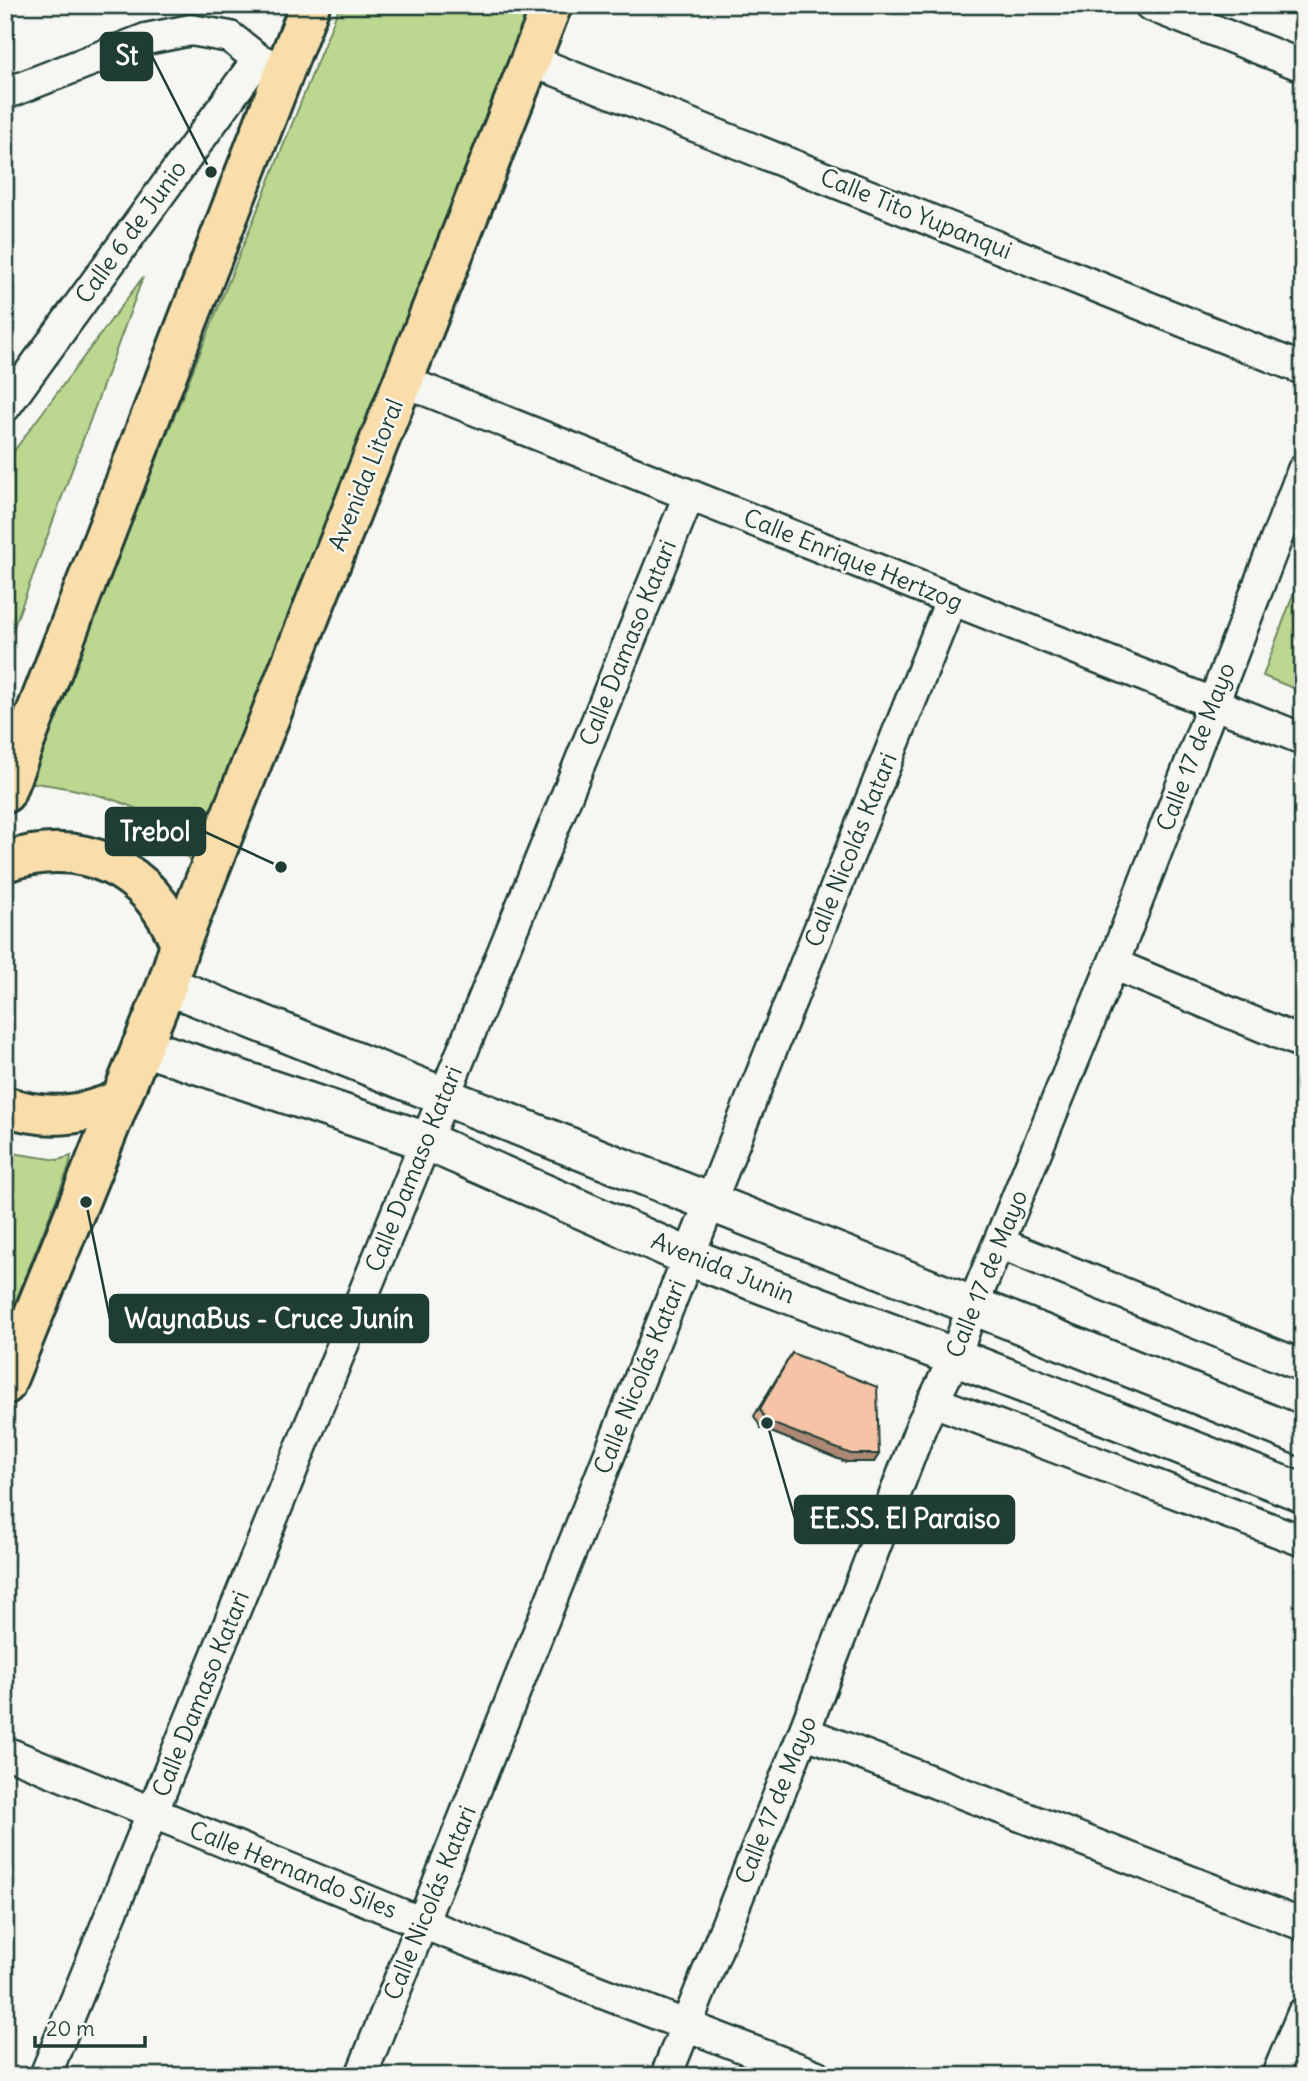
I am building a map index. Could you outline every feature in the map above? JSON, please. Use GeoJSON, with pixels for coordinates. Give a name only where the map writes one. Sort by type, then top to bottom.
{"type":"FeatureCollection","features":[{"type":"Feature","properties":{"kind":"main road"},"geometry":{"type":"LineString","coordinates":[[5,793],[270,64],[310,5]]}},
{"type":"Feature","properties":{"kind":"main road","name":"Avenida Litoral"},"geometry":{"type":"LineString","coordinates":[[119,1100],[167,985],[180,944],[552,5]]}},
{"type":"Feature","properties":{"kind":"main road"},"geometry":{"type":"LineString","coordinates":[[5,862],[40,853],[57,852],[76,853],[110,864],[126,873],[153,897],[165,911],[180,944]]}},
{"type":"Feature","properties":{"kind":"main road"},"geometry":{"type":"LineString","coordinates":[[5,1105],[36,1114],[64,1115],[92,1111],[119,1100]]}},
{"type":"Feature","properties":{"kind":"main road"},"geometry":{"type":"LineString","coordinates":[[5,1385],[119,1100]]}},
{"type":"Feature","properties":{"kind":"street"},"geometry":{"type":"LineString","coordinates":[[1150,5],[1303,66]]}},
{"type":"Feature","properties":{"kind":"street"},"geometry":{"type":"LineString","coordinates":[[5,94],[146,39],[191,30],[230,37],[270,64]]}},
{"type":"Feature","properties":{"kind":"street","name":"Calle Tito Yupanqui"},"geometry":{"type":"LineString","coordinates":[[530,60],[1303,369]]}},
{"type":"Feature","properties":{"kind":"street","name":"Calle 6 de Junio"},"geometry":{"type":"LineString","coordinates":[[5,407],[270,64]]}},
{"type":"Feature","properties":{"kind":"street","name":"Calle Enrique Hertzog"},"geometry":{"type":"LineString","coordinates":[[403,381],[1303,739]]}},
{"type":"Feature","properties":{"kind":"street","name":"Calle 17 de Mayo"},"geometry":{"type":"LineString","coordinates":[[666,2076],[804,1732],[922,1424],[956,1357],[973,1305],[1113,964],[1303,470]]}},
{"type":"Feature","properties":{"kind":"street","name":"Calle Damaso Katari"},"geometry":{"type":"LineString","coordinates":[[45,2076],[689,495]]}},
{"type":"Feature","properties":{"kind":"street","name":"Calle Nicolás Katari"},"geometry":{"type":"LineString","coordinates":[[361,2076],[951,600]]}},
{"type":"Feature","properties":{"kind":"street"},"geometry":{"type":"LineString","coordinates":[[1113,964],[1303,1043]]}},
{"type":"Feature","properties":{"kind":"street"},"geometry":{"type":"LineString","coordinates":[[167,985],[443,1098],[1303,1437]]}},
{"type":"Feature","properties":{"kind":"street","name":"Avenida Junin"},"geometry":{"type":"LineString","coordinates":[[142,1046],[426,1141],[689,1256],[1303,1493]]}},
{"type":"Feature","properties":{"kind":"street"},"geometry":{"type":"LineString","coordinates":[[999,1242],[1303,1366]]}},
{"type":"Feature","properties":{"kind":"street"},"geometry":{"type":"LineString","coordinates":[[933,1401],[1303,1541]]}},
{"type":"Feature","properties":{"kind":"street"},"geometry":{"type":"LineString","coordinates":[[804,1732],[1303,1925]]}},
{"type":"Feature","properties":{"kind":"street","name":"Calle Hernando Siles"},"geometry":{"type":"LineString","coordinates":[[5,1752],[422,1923],[817,2076]]}},
{"type":"Feature","properties":{"kind":"street"},"geometry":{"type":"LineString","coordinates":[[1277,2076],[1303,2012]]}},
{"type":"Feature","properties":{"kind":"green space"},"geometry":{"type":"Polygon","coordinates":[[[340,5],[539,5],[196,871],[171,833],[147,814],[97,795],[27,782],[340,5]]]}},
{"type":"Feature","properties":{"kind":"green space"},"geometry":{"type":"Polygon","coordinates":[[[143,277],[5,651],[5,463],[143,277]]]}},
{"type":"Feature","properties":{"kind":"green space"},"geometry":{"type":"Polygon","coordinates":[[[1303,568],[1303,692],[1263,676],[1303,568]]]}},
{"type":"Feature","properties":{"kind":"green space"},"geometry":{"type":"Polygon","coordinates":[[[5,1152],[58,1160],[71,1156],[5,1328],[5,1152]]]}},
{"type":"Feature","properties":{"kind":"building"},"geometry":{"type":"Polygon","coordinates":[[[792,1353],[877,1387],[879,1454],[851,1454],[766,1421],[760,1409],[792,1353]]]}},
{"type":"Feature","properties":{"kind":"place","name":"St"},"geometry":{"type":"Point","coordinates":[211,172]}},
{"type":"Feature","properties":{"kind":"place","name":"Trebol"},"geometry":{"type":"Point","coordinates":[281,867]}},
{"type":"Feature","properties":{"kind":"place","name":"WaynaBus - Cruce Junín"},"geometry":{"type":"Point","coordinates":[86,1202]}},
{"type":"Feature","properties":{"kind":"place","name":"EE.SS. El Paraiso"},"geometry":{"type":"Point","coordinates":[767,1423]}}]}
